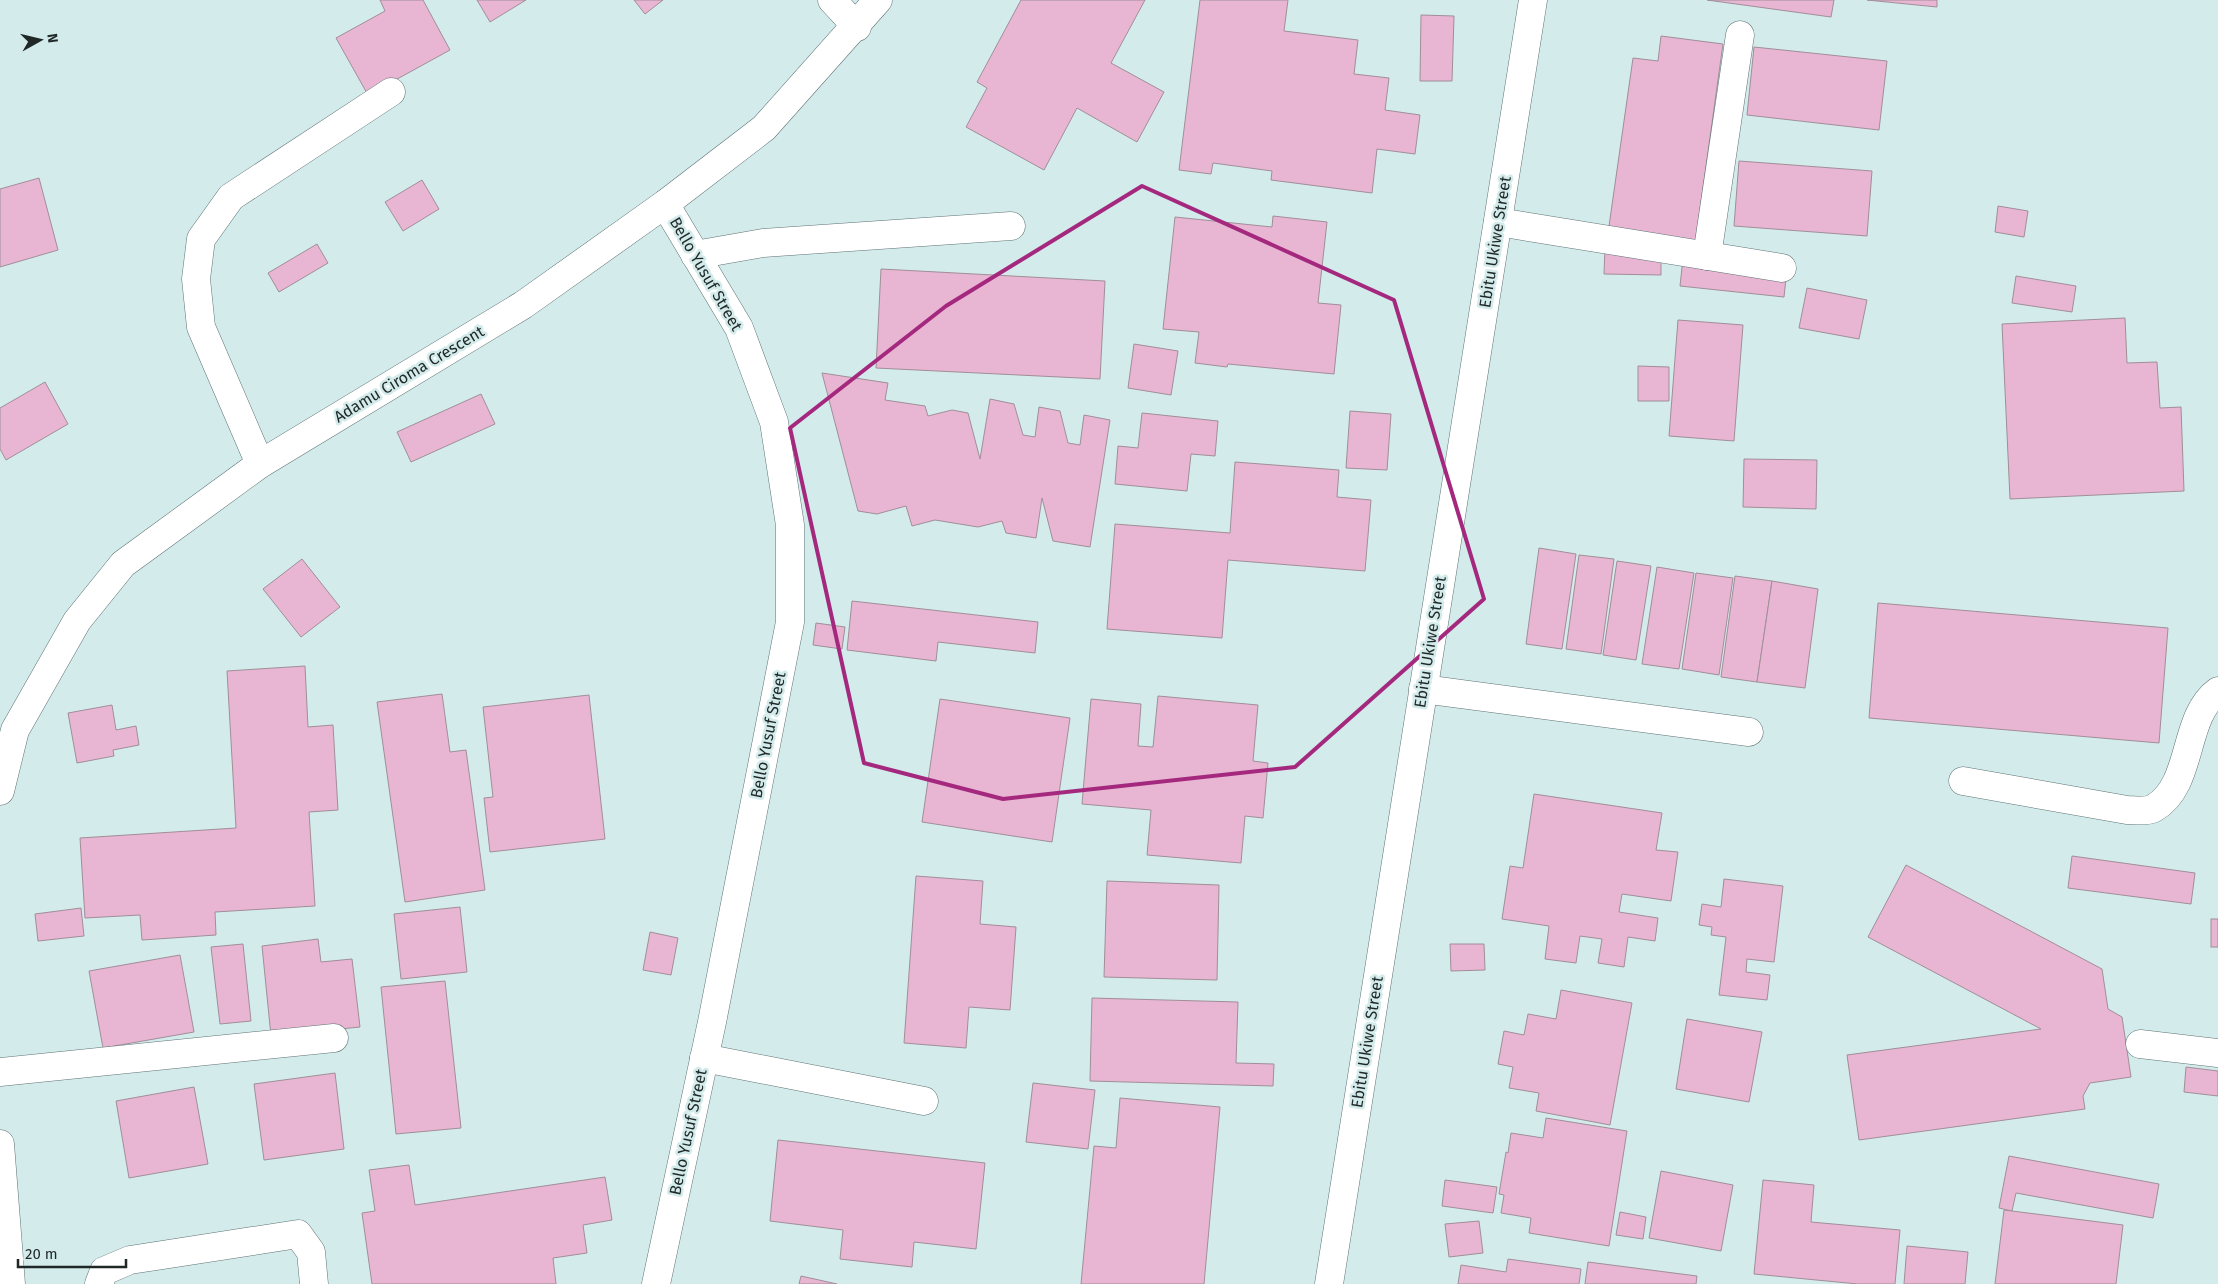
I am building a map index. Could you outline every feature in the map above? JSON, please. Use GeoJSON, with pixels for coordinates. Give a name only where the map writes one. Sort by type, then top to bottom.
{"type":"FeatureCollection","features":[{"type":"Feature","properties":{"kind":"street"},"geometry":{"type":"LineString","coordinates":[[832,0],[856,27]]}},
{"type":"Feature","properties":{"kind":"street","name":"Adamu Ciroma Crescent"},"geometry":{"type":"LineString","coordinates":[[0,790],[15,730],[77,621],[123,564],[260,464],[523,305],[665,204],[764,128],[856,27],[878,0]]}},
{"type":"Feature","properties":{"kind":"street","name":"Ebitu Ukiwe Street"},"geometry":{"type":"LineString","coordinates":[[1329,1284],[1533,0]]}},
{"type":"Feature","properties":{"kind":"street"},"geometry":{"type":"LineString","coordinates":[[1707,256],[1740,35]]}},
{"type":"Feature","properties":{"kind":"street"},"geometry":{"type":"LineString","coordinates":[[260,464],[201,327],[196,279],[201,239],[231,197],[391,92]]}},
{"type":"Feature","properties":{"kind":"street","name":"Bello Yusuf Street"},"geometry":{"type":"LineString","coordinates":[[656,1284],[704,1058],[790,622],[790,525],[774,422],[739,328],[665,204]]}},
{"type":"Feature","properties":{"kind":"street"},"geometry":{"type":"LineString","coordinates":[[1498,222],[1782,268]]}},
{"type":"Feature","properties":{"kind":"street"},"geometry":{"type":"LineString","coordinates":[[695,255],[764,243],[1011,226]]}},
{"type":"Feature","properties":{"kind":"street"},"geometry":{"type":"LineString","coordinates":[[1423,689],[1749,732]]}},
{"type":"Feature","properties":{"kind":"street"},"geometry":{"type":"LineString","coordinates":[[1963,781],[2126,810],[2152,809],[2170,795],[2203,708],[2218,691]]}},
{"type":"Feature","properties":{"kind":"street"},"geometry":{"type":"LineString","coordinates":[[0,1072],[334,1038]]}},
{"type":"Feature","properties":{"kind":"street"},"geometry":{"type":"LineString","coordinates":[[2140,1044],[2218,1053]]}},
{"type":"Feature","properties":{"kind":"street"},"geometry":{"type":"LineString","coordinates":[[704,1058],[924,1102]]}},
{"type":"Feature","properties":{"kind":"street"},"geometry":{"type":"LineString","coordinates":[[0,1144],[11,1284]]}},
{"type":"Feature","properties":{"kind":"street"},"geometry":{"type":"LineString","coordinates":[[99,1284],[104,1271],[130,1260],[298,1234],[311,1252],[314,1284]]}},
{"type":"Feature","properties":{"kind":"highlighted area"},"geometry":{"type":"Polygon","coordinates":[[[1142,186],[1394,300],[1484,599],[1295,767],[1003,799],[864,763],[790,428],[946,306],[1142,186]]]}},
{"type":"Feature","properties":{"kind":"building"},"geometry":{"type":"Polygon","coordinates":[[[380,0],[423,0],[450,50],[368,95],[336,38],[385,11],[380,0]]]}},
{"type":"Feature","properties":{"kind":"building"},"geometry":{"type":"Polygon","coordinates":[[[477,0],[526,0],[490,22],[477,0]]]}},
{"type":"Feature","properties":{"kind":"building"},"geometry":{"type":"Polygon","coordinates":[[[634,0],[663,0],[645,14],[634,0]]]}},
{"type":"Feature","properties":{"kind":"building"},"geometry":{"type":"Polygon","coordinates":[[[1021,0],[1145,0],[1111,63],[1164,92],[1137,142],[1077,108],[1044,170],[966,127],[987,88],[977,82],[1021,0]]]}},
{"type":"Feature","properties":{"kind":"building"},"geometry":{"type":"Polygon","coordinates":[[[1200,0],[1288,0],[1284,31],[1358,40],[1354,74],[1389,78],[1385,110],[1420,115],[1415,154],[1377,149],[1372,193],[1271,180],[1272,171],[1213,163],[1211,174],[1179,170],[1200,0]]]}},
{"type":"Feature","properties":{"kind":"building"},"geometry":{"type":"Polygon","coordinates":[[[1707,0],[1834,0],[1831,17],[1707,0]]]}},
{"type":"Feature","properties":{"kind":"building"},"geometry":{"type":"Polygon","coordinates":[[[1867,0],[1937,0],[1937,7],[1867,0]]]}},
{"type":"Feature","properties":{"kind":"building"},"geometry":{"type":"Polygon","coordinates":[[[1421,15],[1454,16],[1452,81],[1420,81],[1421,15]]]}},
{"type":"Feature","properties":{"kind":"building"},"geometry":{"type":"Polygon","coordinates":[[[1661,36],[1723,44],[1695,245],[1608,233],[1633,58],[1658,61],[1661,36]]]}},
{"type":"Feature","properties":{"kind":"building"},"geometry":{"type":"Polygon","coordinates":[[[1754,47],[1887,61],[1879,130],[1747,115],[1754,47]]]}},
{"type":"Feature","properties":{"kind":"building"},"geometry":{"type":"Polygon","coordinates":[[[1739,161],[1872,171],[1867,236],[1734,226],[1739,161]]]}},
{"type":"Feature","properties":{"kind":"building"},"geometry":{"type":"Polygon","coordinates":[[[39,178],[58,250],[0,267],[0,189],[39,178]]]}},
{"type":"Feature","properties":{"kind":"building"},"geometry":{"type":"Polygon","coordinates":[[[422,180],[439,209],[403,231],[385,202],[422,180]]]}},
{"type":"Feature","properties":{"kind":"building"},"geometry":{"type":"Polygon","coordinates":[[[1998,206],[2028,211],[2024,237],[1995,232],[1998,206]]]}},
{"type":"Feature","properties":{"kind":"building"},"geometry":{"type":"Polygon","coordinates":[[[1273,216],[1327,222],[1318,303],[1341,305],[1334,374],[1228,364],[1227,367],[1195,363],[1199,332],[1163,329],[1175,217],[1272,227],[1273,216]]]}},
{"type":"Feature","properties":{"kind":"building"},"geometry":{"type":"Polygon","coordinates":[[[317,244],[328,263],[279,292],[268,273],[317,244]]]}},
{"type":"Feature","properties":{"kind":"building"},"geometry":{"type":"Polygon","coordinates":[[[1605,248],[1661,250],[1661,275],[1604,274],[1605,248]]]}},
{"type":"Feature","properties":{"kind":"building"},"geometry":{"type":"Polygon","coordinates":[[[1683,258],[1787,269],[1784,297],[1680,286],[1683,258]]]}},
{"type":"Feature","properties":{"kind":"building"},"geometry":{"type":"Polygon","coordinates":[[[881,269],[1105,281],[1100,379],[876,368],[881,269]]]}},
{"type":"Feature","properties":{"kind":"building"},"geometry":{"type":"Polygon","coordinates":[[[2016,276],[2076,286],[2072,312],[2012,303],[2016,276]]]}},
{"type":"Feature","properties":{"kind":"building"},"geometry":{"type":"Polygon","coordinates":[[[1807,288],[1867,300],[1859,339],[1799,328],[1807,288]]]}},
{"type":"Feature","properties":{"kind":"building"},"geometry":{"type":"Polygon","coordinates":[[[2125,318],[2127,363],[2157,362],[2160,408],[2181,407],[2184,491],[2010,499],[2002,324],[2125,318]]]}},
{"type":"Feature","properties":{"kind":"building"},"geometry":{"type":"Polygon","coordinates":[[[1678,320],[1743,325],[1734,441],[1669,436],[1678,320]]]}},
{"type":"Feature","properties":{"kind":"building"},"geometry":{"type":"Polygon","coordinates":[[[1134,344],[1178,351],[1171,395],[1128,388],[1134,344]]]}},
{"type":"Feature","properties":{"kind":"building"},"geometry":{"type":"Polygon","coordinates":[[[1638,366],[1669,367],[1669,401],[1638,401],[1638,366]]]}},
{"type":"Feature","properties":{"kind":"building"},"geometry":{"type":"Polygon","coordinates":[[[822,373],[888,383],[885,400],[925,406],[928,416],[952,410],[968,413],[980,459],[990,399],[1014,404],[1023,435],[1035,437],[1039,407],[1060,411],[1068,443],[1080,445],[1084,415],[1110,420],[1090,547],[1053,541],[1042,498],[1036,538],[1006,533],[1002,521],[978,527],[935,520],[912,526],[906,506],[877,514],[858,511],[822,373]]]}},
{"type":"Feature","properties":{"kind":"building"},"geometry":{"type":"Polygon","coordinates":[[[45,382],[68,424],[6,460],[0,449],[0,408],[45,382]]]}},
{"type":"Feature","properties":{"kind":"building"},"geometry":{"type":"Polygon","coordinates":[[[481,394],[495,424],[411,462],[397,432],[481,394]]]}},
{"type":"Feature","properties":{"kind":"building"},"geometry":{"type":"Polygon","coordinates":[[[1350,411],[1391,414],[1387,470],[1346,468],[1350,411]]]}},
{"type":"Feature","properties":{"kind":"building"},"geometry":{"type":"Polygon","coordinates":[[[1142,413],[1218,421],[1215,456],[1191,454],[1187,491],[1115,484],[1118,446],[1138,448],[1142,413]]]}},
{"type":"Feature","properties":{"kind":"building"},"geometry":{"type":"Polygon","coordinates":[[[1744,459],[1817,460],[1816,509],[1743,507],[1744,459]]]}},
{"type":"Feature","properties":{"kind":"building"},"geometry":{"type":"Polygon","coordinates":[[[1235,462],[1339,470],[1337,497],[1371,500],[1365,571],[1228,560],[1222,638],[1107,629],[1115,524],[1230,533],[1235,462]]]}},
{"type":"Feature","properties":{"kind":"building"},"geometry":{"type":"Polygon","coordinates":[[[1539,548],[1576,554],[1562,649],[1526,644],[1539,548]]]}},
{"type":"Feature","properties":{"kind":"building"},"geometry":{"type":"Polygon","coordinates":[[[1579,555],[1614,559],[1601,654],[1566,649],[1579,555]]]}},
{"type":"Feature","properties":{"kind":"building"},"geometry":{"type":"Polygon","coordinates":[[[302,559],[340,607],[301,637],[263,589],[302,559]]]}},
{"type":"Feature","properties":{"kind":"building"},"geometry":{"type":"Polygon","coordinates":[[[1617,561],[1651,566],[1636,660],[1603,655],[1617,561]]]}},
{"type":"Feature","properties":{"kind":"building"},"geometry":{"type":"Polygon","coordinates":[[[1657,567],[1694,573],[1679,669],[1642,664],[1657,567]]]}},
{"type":"Feature","properties":{"kind":"building"},"geometry":{"type":"Polygon","coordinates":[[[1696,573],[1733,578],[1719,675],[1682,669],[1696,573]]]}},
{"type":"Feature","properties":{"kind":"building"},"geometry":{"type":"Polygon","coordinates":[[[1735,576],[1772,581],[1757,682],[1721,677],[1735,576]]]}},
{"type":"Feature","properties":{"kind":"building"},"geometry":{"type":"Polygon","coordinates":[[[1772,581],[1818,589],[1805,688],[1757,682],[1772,581]]]}},
{"type":"Feature","properties":{"kind":"building"},"geometry":{"type":"Polygon","coordinates":[[[852,601],[1038,622],[1035,653],[938,642],[936,661],[847,650],[852,601]]]}},
{"type":"Feature","properties":{"kind":"building"},"geometry":{"type":"Polygon","coordinates":[[[1878,603],[2168,628],[2159,743],[1869,718],[1878,603]]]}},
{"type":"Feature","properties":{"kind":"building"},"geometry":{"type":"Polygon","coordinates":[[[816,623],[845,627],[842,649],[813,645],[816,623]]]}},
{"type":"Feature","properties":{"kind":"building"},"geometry":{"type":"Polygon","coordinates":[[[305,666],[308,727],[333,725],[338,810],[309,812],[315,906],[215,912],[216,935],[142,940],[140,915],[85,918],[80,838],[236,828],[227,671],[305,666]]]}},
{"type":"Feature","properties":{"kind":"building"},"geometry":{"type":"Polygon","coordinates":[[[442,694],[450,752],[466,750],[485,890],[405,902],[377,702],[442,694]]]}},
{"type":"Feature","properties":{"kind":"building"},"geometry":{"type":"Polygon","coordinates":[[[589,695],[605,839],[490,852],[484,798],[493,797],[483,707],[589,695]]]}},
{"type":"Feature","properties":{"kind":"building"},"geometry":{"type":"Polygon","coordinates":[[[1158,696],[1258,705],[1253,761],[1268,763],[1263,818],[1245,816],[1241,863],[1147,855],[1151,810],[1082,804],[1091,699],[1141,704],[1138,746],[1153,747],[1158,696]]]}},
{"type":"Feature","properties":{"kind":"building"},"geometry":{"type":"Polygon","coordinates":[[[940,699],[1070,718],[1052,842],[922,822],[940,699]]]}},
{"type":"Feature","properties":{"kind":"building"},"geometry":{"type":"Polygon","coordinates":[[[112,705],[116,730],[136,726],[139,745],[113,750],[114,756],[77,763],[68,713],[112,705]]]}},
{"type":"Feature","properties":{"kind":"building"},"geometry":{"type":"Polygon","coordinates":[[[1534,794],[1662,813],[1656,850],[1678,852],[1671,901],[1622,894],[1619,912],[1658,918],[1655,941],[1628,937],[1624,967],[1598,963],[1602,939],[1580,936],[1576,963],[1545,959],[1549,926],[1502,919],[1510,866],[1523,868],[1534,794]]]}},
{"type":"Feature","properties":{"kind":"building"},"geometry":{"type":"Polygon","coordinates":[[[2072,856],[2195,873],[2191,904],[2068,888],[2072,856]]]}},
{"type":"Feature","properties":{"kind":"building"},"geometry":{"type":"Polygon","coordinates":[[[1906,865],[2102,969],[2108,1009],[2122,1017],[2131,1077],[2090,1083],[2083,1096],[2085,1109],[1859,1140],[1847,1055],[2041,1029],[1868,937],[1906,865]]]}},
{"type":"Feature","properties":{"kind":"building"},"geometry":{"type":"Polygon","coordinates":[[[916,876],[983,881],[980,924],[1016,927],[1010,1010],[969,1007],[966,1048],[904,1043],[916,876]]]}},
{"type":"Feature","properties":{"kind":"building"},"geometry":{"type":"Polygon","coordinates":[[[1724,879],[1783,886],[1774,962],[1747,959],[1746,972],[1770,975],[1767,1000],[1719,995],[1726,937],[1711,935],[1712,927],[1699,925],[1702,904],[1721,907],[1724,879]]]}},
{"type":"Feature","properties":{"kind":"building"},"geometry":{"type":"Polygon","coordinates":[[[1107,881],[1219,885],[1217,980],[1104,977],[1107,881]]]}},
{"type":"Feature","properties":{"kind":"building"},"geometry":{"type":"Polygon","coordinates":[[[460,907],[467,972],[401,979],[394,914],[460,907]]]}},
{"type":"Feature","properties":{"kind":"building"},"geometry":{"type":"Polygon","coordinates":[[[81,908],[84,936],[38,941],[35,914],[81,908]]]}},
{"type":"Feature","properties":{"kind":"building"},"geometry":{"type":"Polygon","coordinates":[[[2211,919],[2218,919],[2218,947],[2211,947],[2211,919]]]}},
{"type":"Feature","properties":{"kind":"building"},"geometry":{"type":"Polygon","coordinates":[[[650,932],[678,938],[671,975],[643,970],[650,932]]]}},
{"type":"Feature","properties":{"kind":"building"},"geometry":{"type":"Polygon","coordinates":[[[318,939],[321,962],[352,959],[360,1027],[271,1036],[262,946],[318,939]]]}},
{"type":"Feature","properties":{"kind":"building"},"geometry":{"type":"Polygon","coordinates":[[[243,944],[251,1021],[220,1024],[211,947],[243,944]]]}},
{"type":"Feature","properties":{"kind":"building"},"geometry":{"type":"Polygon","coordinates":[[[1450,944],[1484,944],[1485,970],[1451,971],[1450,944]]]}},
{"type":"Feature","properties":{"kind":"building"},"geometry":{"type":"Polygon","coordinates":[[[180,955],[194,1032],[103,1048],[89,971],[180,955]]]}},
{"type":"Feature","properties":{"kind":"building"},"geometry":{"type":"Polygon","coordinates":[[[445,981],[461,1128],[396,1134],[381,987],[445,981]]]}},
{"type":"Feature","properties":{"kind":"building"},"geometry":{"type":"Polygon","coordinates":[[[1561,990],[1632,1003],[1610,1125],[1536,1111],[1539,1093],[1509,1088],[1513,1067],[1498,1064],[1504,1031],[1524,1035],[1528,1014],[1556,1019],[1561,990]]]}},
{"type":"Feature","properties":{"kind":"building"},"geometry":{"type":"Polygon","coordinates":[[[1092,998],[1238,1002],[1236,1063],[1274,1064],[1273,1086],[1090,1081],[1092,998]]]}},
{"type":"Feature","properties":{"kind":"building"},"geometry":{"type":"Polygon","coordinates":[[[1687,1019],[1762,1032],[1749,1102],[1676,1089],[1687,1019]]]}},
{"type":"Feature","properties":{"kind":"building"},"geometry":{"type":"Polygon","coordinates":[[[2186,1067],[2218,1071],[2218,1096],[2184,1092],[2186,1067]]]}},
{"type":"Feature","properties":{"kind":"building"},"geometry":{"type":"Polygon","coordinates":[[[335,1073],[344,1149],[264,1160],[254,1084],[335,1073]]]}},
{"type":"Feature","properties":{"kind":"building"},"geometry":{"type":"Polygon","coordinates":[[[1033,1083],[1095,1090],[1088,1149],[1026,1142],[1033,1083]]]}},
{"type":"Feature","properties":{"kind":"building"},"geometry":{"type":"Polygon","coordinates":[[[194,1087],[208,1164],[129,1178],[116,1101],[194,1087]]]}},
{"type":"Feature","properties":{"kind":"building"},"geometry":{"type":"Polygon","coordinates":[[[1120,1098],[1220,1107],[1204,1284],[1081,1284],[1094,1146],[1116,1148],[1120,1098]]]}},
{"type":"Feature","properties":{"kind":"building"},"geometry":{"type":"Polygon","coordinates":[[[1546,1118],[1627,1131],[1609,1246],[1529,1233],[1531,1218],[1501,1213],[1504,1195],[1499,1194],[1511,1133],[1543,1138],[1546,1118]]]}},
{"type":"Feature","properties":{"kind":"building"},"geometry":{"type":"Polygon","coordinates":[[[778,1140],[985,1163],[976,1249],[914,1242],[912,1267],[840,1259],[843,1230],[770,1221],[778,1140]]]}},
{"type":"Feature","properties":{"kind":"building"},"geometry":{"type":"Polygon","coordinates":[[[2009,1156],[2159,1184],[2153,1218],[2016,1193],[2012,1211],[1999,1208],[2009,1156]]]}},
{"type":"Feature","properties":{"kind":"building"},"geometry":{"type":"Polygon","coordinates":[[[409,1165],[415,1205],[605,1177],[612,1220],[583,1225],[587,1253],[553,1258],[556,1284],[372,1284],[362,1213],[375,1211],[369,1170],[409,1165]]]}},
{"type":"Feature","properties":{"kind":"building"},"geometry":{"type":"Polygon","coordinates":[[[1661,1171],[1733,1185],[1721,1251],[1649,1238],[1661,1171]]]}},
{"type":"Feature","properties":{"kind":"building"},"geometry":{"type":"Polygon","coordinates":[[[1445,1180],[1497,1187],[1493,1213],[1442,1206],[1445,1180]]]}},
{"type":"Feature","properties":{"kind":"building"},"geometry":{"type":"Polygon","coordinates":[[[1763,1180],[1814,1185],[1811,1222],[1900,1230],[1895,1284],[1858,1284],[1754,1274],[1763,1180]]]}},
{"type":"Feature","properties":{"kind":"building"},"geometry":{"type":"Polygon","coordinates":[[[2004,1210],[2123,1225],[2116,1284],[1995,1284],[2004,1210]]]}},
{"type":"Feature","properties":{"kind":"building"},"geometry":{"type":"Polygon","coordinates":[[[1620,1212],[1646,1217],[1643,1239],[1616,1235],[1620,1212]]]}},
{"type":"Feature","properties":{"kind":"building"},"geometry":{"type":"Polygon","coordinates":[[[1479,1221],[1483,1253],[1449,1257],[1445,1224],[1479,1221]]]}},
{"type":"Feature","properties":{"kind":"building"},"geometry":{"type":"Polygon","coordinates":[[[1907,1246],[1968,1252],[1965,1284],[1904,1284],[1907,1246]]]}},
{"type":"Feature","properties":{"kind":"building"},"geometry":{"type":"Polygon","coordinates":[[[1508,1259],[1581,1269],[1579,1284],[1458,1284],[1461,1265],[1506,1272],[1508,1259]]]}},
{"type":"Feature","properties":{"kind":"building"},"geometry":{"type":"Polygon","coordinates":[[[1588,1262],[1697,1276],[1696,1284],[1585,1284],[1588,1262]]]}},
{"type":"Feature","properties":{"kind":"building"},"geometry":{"type":"Polygon","coordinates":[[[801,1276],[837,1284],[799,1284],[801,1276]]]}}]}
